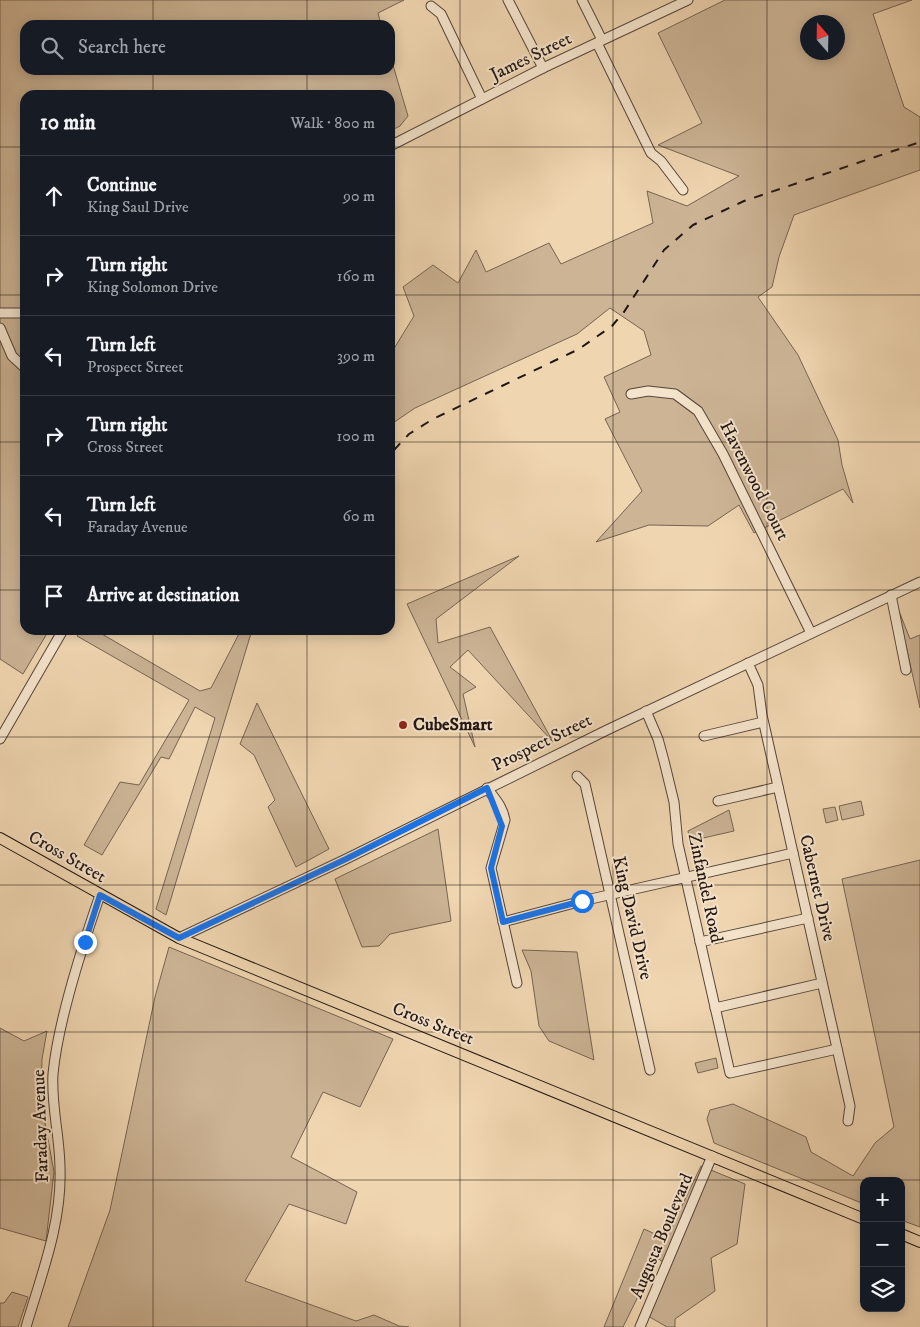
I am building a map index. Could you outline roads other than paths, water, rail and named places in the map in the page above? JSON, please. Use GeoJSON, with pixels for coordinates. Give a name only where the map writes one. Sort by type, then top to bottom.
{"type":"FeatureCollection","features":[{"type":"Feature","properties":{"kind":"main road","name":"Cross Street"},"geometry":{"type":"LineString","coordinates":[[0,838],[179,938],[860,1216]]}},
{"type":"Feature","properties":{"kind":"main road"},"geometry":{"type":"LineString","coordinates":[[905,1236],[920,1242]]}},
{"type":"Feature","properties":{"kind":"street"},"geometry":{"type":"LineString","coordinates":[[508,0],[543,68]]}},
{"type":"Feature","properties":{"kind":"street"},"geometry":{"type":"LineString","coordinates":[[582,0],[651,153],[661,161],[683,190]]}},
{"type":"Feature","properties":{"kind":"street","name":"James Street"},"geometry":{"type":"LineString","coordinates":[[395,143],[543,68],[688,0]]}},
{"type":"Feature","properties":{"kind":"street"},"geometry":{"type":"LineString","coordinates":[[431,6],[441,14],[482,98]]}},
{"type":"Feature","properties":{"kind":"street"},"geometry":{"type":"LineString","coordinates":[[0,313],[20,313]]}},
{"type":"Feature","properties":{"kind":"street"},"geometry":{"type":"LineString","coordinates":[[0,328],[10,351],[20,362]]}},
{"type":"Feature","properties":{"kind":"street","name":"Havenwood Court"},"geometry":{"type":"LineString","coordinates":[[631,394],[648,390],[675,394],[698,411],[727,462],[811,633]]}},
{"type":"Feature","properties":{"kind":"street","name":"Prospect Street"},"geometry":{"type":"LineString","coordinates":[[179,938],[489,791],[646,711],[920,582]]}},
{"type":"Feature","properties":{"kind":"street"},"geometry":{"type":"LineString","coordinates":[[891,596],[906,670]]}},
{"type":"Feature","properties":{"kind":"street"},"geometry":{"type":"LineString","coordinates":[[0,739],[60,635]]}},
{"type":"Feature","properties":{"kind":"street","name":"Cabernet Drive"},"geometry":{"type":"LineString","coordinates":[[748,663],[758,684],[763,722],[850,1106],[848,1121]]}},
{"type":"Feature","properties":{"kind":"street","name":"Zinfandel Road"},"geometry":{"type":"LineString","coordinates":[[646,711],[658,739],[674,802],[678,844],[730,1073],[837,1049]]}},
{"type":"Feature","properties":{"kind":"street"},"geometry":{"type":"LineString","coordinates":[[704,736],[763,722]]}},
{"type":"Feature","properties":{"kind":"street","name":"King David Drive"},"geometry":{"type":"LineString","coordinates":[[576,776],[585,784],[650,1070]]}},
{"type":"Feature","properties":{"kind":"street"},"geometry":{"type":"LineString","coordinates":[[718,801],[778,788]]}},
{"type":"Feature","properties":{"kind":"street"},"geometry":{"type":"LineString","coordinates":[[489,791],[499,802],[504,813],[505,820],[491,868],[517,983]]}},
{"type":"Feature","properties":{"kind":"street"},"geometry":{"type":"LineString","coordinates":[[503,922],[611,894],[793,853]]}},
{"type":"Feature","properties":{"kind":"street","name":"Faraday Avenue"},"geometry":{"type":"LineString","coordinates":[[26,1327],[57,1218],[60,1168],[53,1099],[57,1047],[85,942],[100,895]]}},
{"type":"Feature","properties":{"kind":"street"},"geometry":{"type":"LineString","coordinates":[[700,942],[808,918]]}},
{"type":"Feature","properties":{"kind":"street"},"geometry":{"type":"LineString","coordinates":[[715,1008],[822,983]]}},
{"type":"Feature","properties":{"kind":"street","name":"Augusta Boulevard"},"geometry":{"type":"LineString","coordinates":[[640,1327],[712,1156]]}},
{"type":"Feature","properties":{"kind":"railway"},"geometry":{"type":"LineString","coordinates":[[395,449],[409,434],[433,419],[579,349],[612,326],[624,312],[664,250],[693,225],[744,201],[920,142]]}},
{"type":"Feature","properties":{"kind":"place","name":"CubeSmart"},"geometry":{"type":"Point","coordinates":[403,725]}}]}
